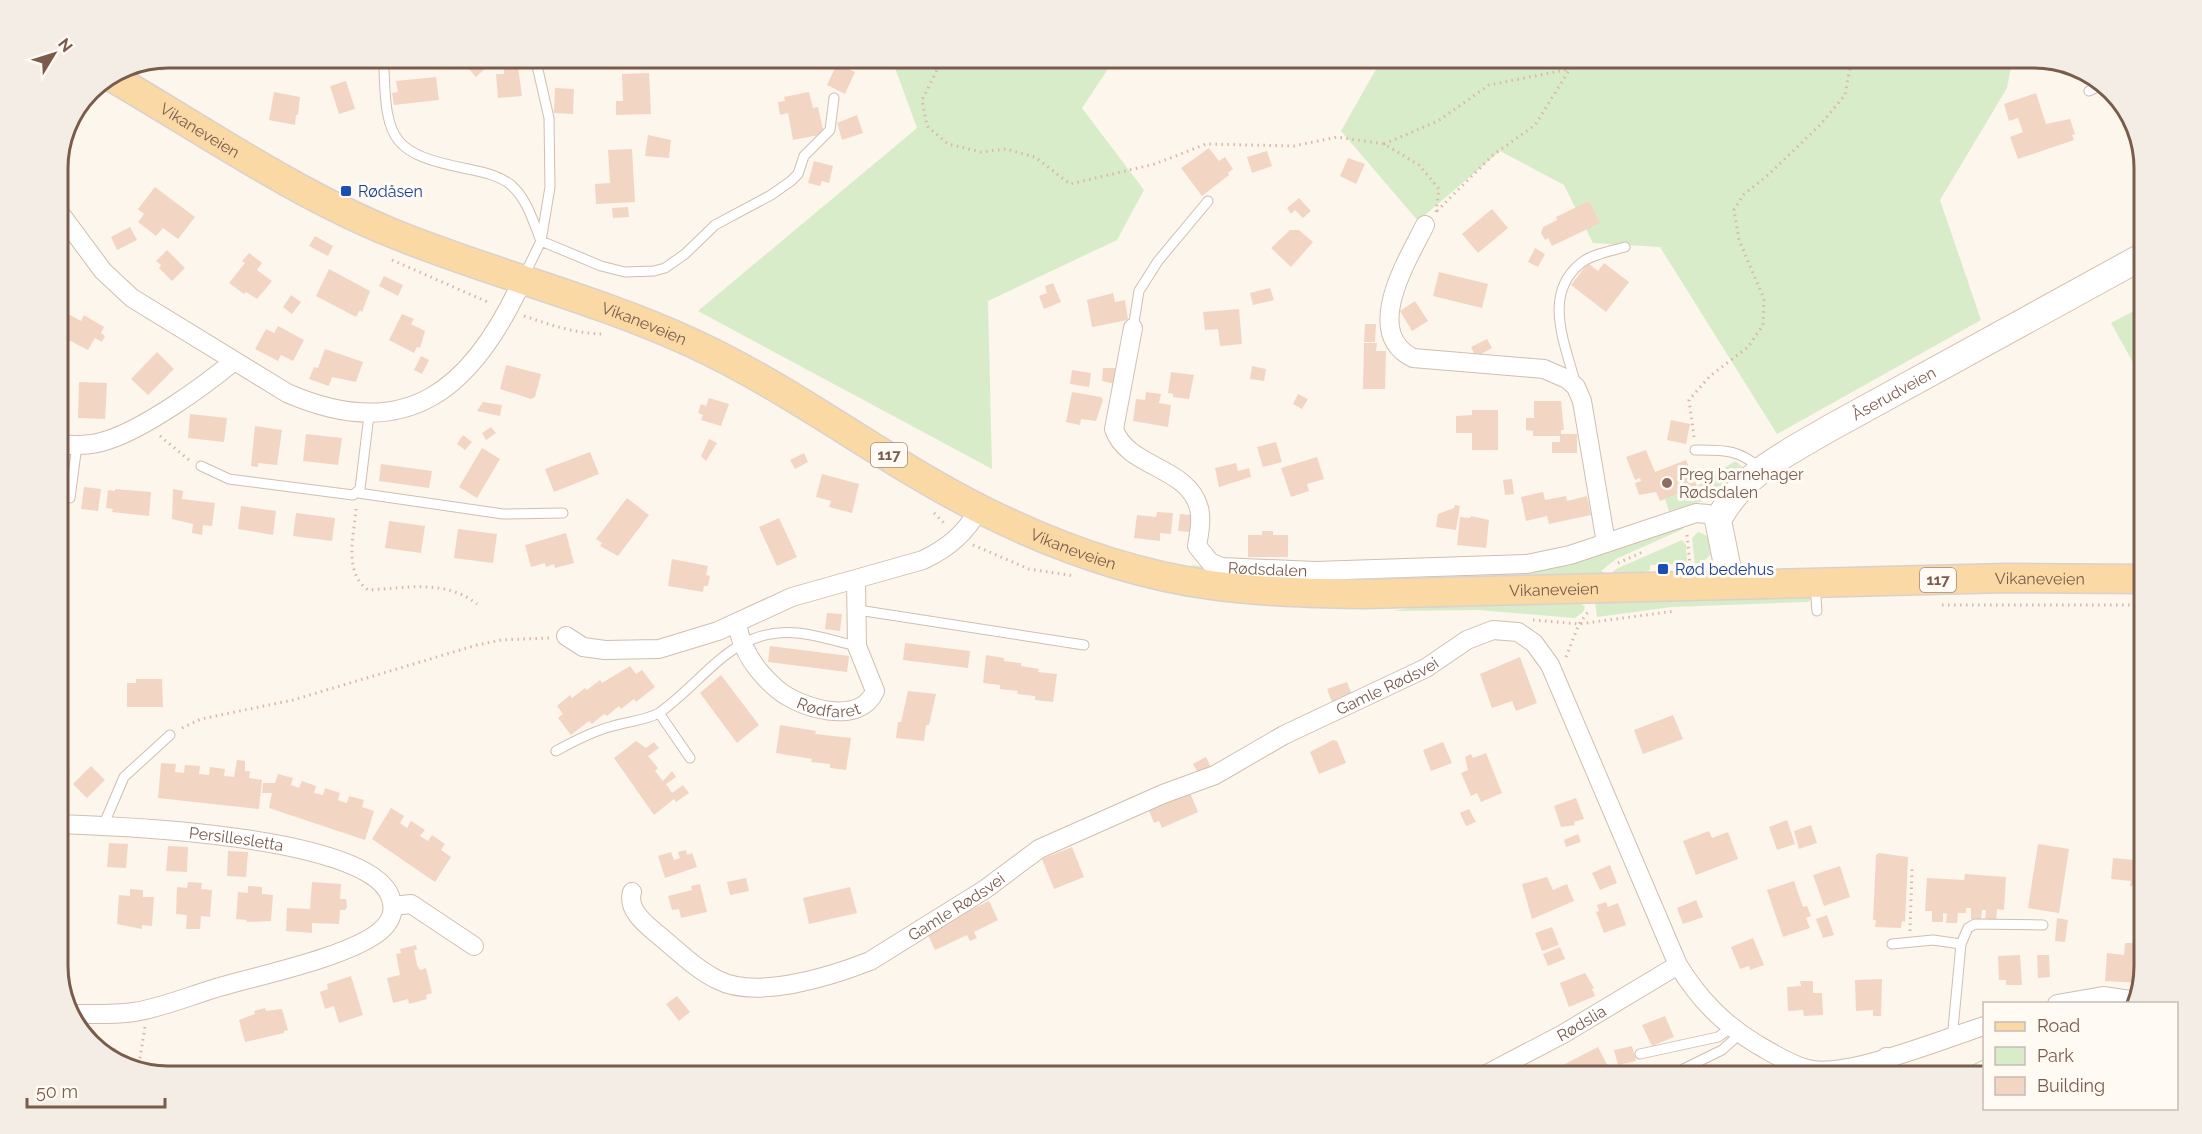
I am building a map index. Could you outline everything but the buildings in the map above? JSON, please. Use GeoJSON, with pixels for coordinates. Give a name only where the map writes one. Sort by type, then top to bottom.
{"type":"FeatureCollection","features":[{"type":"Feature","properties":{"kind":"main road","name":"Vikaneveien"},"geometry":{"type":"LineString","coordinates":[[118,81],[315,197],[390,232],[685,340],[742,367],[979,509],[1078,552],[1124,566],[1209,585],[1251,590],[1362,594],[2096,577],[2134,579]]}},
{"type":"Feature","properties":{"kind":"street"},"geometry":{"type":"LineString","coordinates":[[1431,219],[1391,294],[1391,328],[1401,350],[1413,358],[1544,369],[1558,373],[1576,387],[1588,429],[1606,543]]}},
{"type":"Feature","properties":{"kind":"street"},"geometry":{"type":"LineString","coordinates":[[68,224],[103,271],[132,298],[287,393],[308,402],[353,414],[369,415],[402,410],[444,388],[486,343],[508,310],[522,281]]}},
{"type":"Feature","properties":{"kind":"street","name":"Åserudveien"},"geometry":{"type":"LineString","coordinates":[[1707,524],[1734,494],[1762,470],[1841,423],[2134,261]]}},
{"type":"Feature","properties":{"kind":"street","name":"Rødsdalen"},"geometry":{"type":"LineString","coordinates":[[1133,328],[1114,429],[1128,449],[1166,471],[1194,498],[1200,519],[1197,546],[1210,562],[1221,567],[1267,571],[1527,564],[1552,560],[1696,513],[1708,514],[1707,524]]}},
{"type":"Feature","properties":{"kind":"street"},"geometry":{"type":"LineString","coordinates":[[68,445],[108,440],[147,421],[234,361]]}},
{"type":"Feature","properties":{"kind":"street"},"geometry":{"type":"LineString","coordinates":[[566,636],[583,647],[632,651],[659,649],[688,641],[737,623],[792,597],[856,580],[938,553],[964,532],[979,509]]}},
{"type":"Feature","properties":{"kind":"street"},"geometry":{"type":"LineString","coordinates":[[1707,524],[1731,585]]}},
{"type":"Feature","properties":{"kind":"street","name":"Rødfaret"},"geometry":{"type":"LineString","coordinates":[[737,623],[741,642],[765,677],[788,698],[801,704],[846,711],[861,707],[875,691],[857,646],[856,580]]}},
{"type":"Feature","properties":{"kind":"street","name":"Gamle Rødsvei"},"geometry":{"type":"LineString","coordinates":[[632,892],[633,907],[649,927],[717,980],[745,988],[812,979],[870,961],[984,890],[1039,849],[1163,794],[1215,775],[1284,735],[1426,668],[1480,634],[1505,630],[1526,636],[1542,654],[1556,679],[1678,965],[1703,1002],[1736,1031],[1798,1066]]}},
{"type":"Feature","properties":{"kind":"street","name":"Persillesletta"},"geometry":{"type":"LineString","coordinates":[[68,828],[103,826],[184,830],[240,837],[295,848],[339,861],[371,876],[384,886],[393,906]]}},
{"type":"Feature","properties":{"kind":"street"},"geometry":{"type":"LineString","coordinates":[[79,1014],[136,1012],[361,943],[388,923],[393,906],[411,904],[474,946]]}},
{"type":"Feature","properties":{"kind":"street","name":"Rødslia"},"geometry":{"type":"LineString","coordinates":[[1502,1066],[1572,1029],[1678,965]]}},
{"type":"Feature","properties":{"kind":"street"},"geometry":{"type":"LineString","coordinates":[[2068,1002],[2103,996],[2128,1000]]}},
{"type":"Feature","properties":{"kind":"street","name":"Gamle Rødsvei"},"geometry":{"type":"LineString","coordinates":[[1860,1066],[1983,1026]]}},
{"type":"Feature","properties":{"kind":"street"},"geometry":{"type":"LineString","coordinates":[[1886,1057],[1889,1066]]}},
{"type":"Feature","properties":{"kind":"lane"},"geometry":{"type":"LineString","coordinates":[[384,68],[386,113],[390,127],[405,146],[427,160],[486,173],[509,183],[527,205],[541,241],[601,266],[626,272],[654,272],[665,268],[685,254],[715,225],[792,181],[798,174],[804,156],[830,130],[834,98]]}},
{"type":"Feature","properties":{"kind":"lane"},"geometry":{"type":"LineString","coordinates":[[522,281],[541,241],[550,188],[551,145],[544,91],[538,68]]}},
{"type":"Feature","properties":{"kind":"lane"},"geometry":{"type":"LineString","coordinates":[[2089,91],[2095,88]]}},
{"type":"Feature","properties":{"kind":"lane"},"geometry":{"type":"LineString","coordinates":[[1133,328],[1139,291],[1158,261],[1208,201]]}},
{"type":"Feature","properties":{"kind":"lane"},"geometry":{"type":"LineString","coordinates":[[1576,387],[1559,317],[1559,296],[1581,263],[1625,247]]}},
{"type":"Feature","properties":{"kind":"lane"},"geometry":{"type":"LineString","coordinates":[[355,494],[369,415]]}},
{"type":"Feature","properties":{"kind":"lane"},"geometry":{"type":"LineString","coordinates":[[70,498],[77,445]]}},
{"type":"Feature","properties":{"kind":"lane"},"geometry":{"type":"LineString","coordinates":[[1695,450],[1730,450],[1739,453],[1762,470]]}},
{"type":"Feature","properties":{"kind":"lane"},"geometry":{"type":"LineString","coordinates":[[201,466],[229,479],[503,514],[563,513]]}},
{"type":"Feature","properties":{"kind":"lane"},"geometry":{"type":"LineString","coordinates":[[1815,583],[1816,611]]}},
{"type":"Feature","properties":{"kind":"lane"},"geometry":{"type":"LineString","coordinates":[[858,610],[1084,645]]}},
{"type":"Feature","properties":{"kind":"lane"},"geometry":{"type":"LineString","coordinates":[[556,751],[590,734],[613,726],[649,719],[659,713],[741,642],[784,632],[801,633],[857,646]]}},
{"type":"Feature","properties":{"kind":"lane"},"geometry":{"type":"LineString","coordinates":[[659,713],[690,758]]}},
{"type":"Feature","properties":{"kind":"lane"},"geometry":{"type":"LineString","coordinates":[[103,826],[123,777],[170,735]]}},
{"type":"Feature","properties":{"kind":"lane"},"geometry":{"type":"LineString","coordinates":[[1954,1036],[1961,944],[1968,928],[1975,924],[2043,925]]}},
{"type":"Feature","properties":{"kind":"lane"},"geometry":{"type":"LineString","coordinates":[[1892,944],[1948,940],[1961,944]]}},
{"type":"Feature","properties":{"kind":"lane"},"geometry":{"type":"LineString","coordinates":[[1640,1054],[1736,1031]]}},
{"type":"Feature","properties":{"kind":"lane"},"geometry":{"type":"LineString","coordinates":[[1689,1066],[1722,1050],[1736,1031]]}},
{"type":"Feature","properties":{"kind":"path"},"geometry":{"type":"LineString","coordinates":[[938,68],[922,100],[927,126],[948,144],[981,152],[1006,148],[1035,157],[1070,184],[1155,165],[1206,144],[1294,146],[1337,137],[1384,144],[1419,165],[1439,189],[1431,219]]}},
{"type":"Feature","properties":{"kind":"path"},"geometry":{"type":"LineString","coordinates":[[1695,450],[1689,400],[1710,376],[1748,347],[1763,325],[1764,299],[1739,240],[1734,210],[1743,195],[1768,175],[1820,125],[1845,95],[1850,68]]}},
{"type":"Feature","properties":{"kind":"path"},"geometry":{"type":"LineString","coordinates":[[1384,144],[1438,121],[1489,86],[1570,69]]}},
{"type":"Feature","properties":{"kind":"path"},"geometry":{"type":"LineString","coordinates":[[1431,219],[1492,155],[1535,125],[1570,69]]}},
{"type":"Feature","properties":{"kind":"path"},"geometry":{"type":"LineString","coordinates":[[508,310],[585,334]]}},
{"type":"Feature","properties":{"kind":"path"},"geometry":{"type":"LineString","coordinates":[[147,421],[176,451],[201,466]]}},
{"type":"Feature","properties":{"kind":"path"},"geometry":{"type":"LineString","coordinates":[[355,494],[353,572],[359,584],[368,590],[438,586],[465,595],[477,604]]}},
{"type":"Feature","properties":{"kind":"path"},"geometry":{"type":"LineString","coordinates":[[1678,537],[1707,524]]}},
{"type":"Feature","properties":{"kind":"path"},"geometry":{"type":"LineString","coordinates":[[1687,533],[1690,564]]}},
{"type":"Feature","properties":{"kind":"path"},"geometry":{"type":"LineString","coordinates":[[1615,564],[1651,548]]}},
{"type":"Feature","properties":{"kind":"path"},"geometry":{"type":"LineString","coordinates":[[1556,679],[1590,604]]}},
{"type":"Feature","properties":{"kind":"path"},"geometry":{"type":"LineString","coordinates":[[170,735],[201,719],[293,700],[477,645],[501,640],[566,636]]}},
{"type":"Feature","properties":{"kind":"path"},"geometry":{"type":"LineString","coordinates":[[1909,942],[1912,869]]}},
{"type":"Feature","properties":{"kind":"path"},"geometry":{"type":"LineString","coordinates":[[139,1062],[149,1008]]}},
{"type":"Feature","properties":{"kind":"green space"},"geometry":{"type":"Polygon","coordinates":[[[895,68],[1109,68],[1082,108],[1144,190],[1117,240],[988,301],[992,469],[698,311],[917,128],[895,68]]]}},
{"type":"Feature","properties":{"kind":"green space"},"geometry":{"type":"Polygon","coordinates":[[[1377,68],[2011,68],[2007,88],[1940,200],[1981,320],[1777,434],[1660,247],[1593,243],[1564,185],[1500,151],[1418,221],[1341,131],[1377,68]]]}},
{"type":"Feature","properties":{"kind":"green space"},"geometry":{"type":"Polygon","coordinates":[[[2134,311],[2134,364],[2111,323],[2134,311]]]}},
{"type":"Feature","properties":{"kind":"green space"},"geometry":{"type":"Polygon","coordinates":[[[1735,461],[1743,467],[1713,498],[1669,511],[1665,499],[1697,486],[1735,461]]]}},
{"type":"Feature","properties":{"kind":"green space"},"geometry":{"type":"Polygon","coordinates":[[[1684,526],[1683,529],[1616,559],[1601,571],[1610,574],[1616,569],[1682,540],[1686,545],[1687,560],[1683,564],[1650,565],[1650,570],[1623,578],[1297,581],[1189,568],[1192,565],[1269,575],[1538,569],[1684,526]]]}},
{"type":"Feature","properties":{"kind":"green space"},"geometry":{"type":"Polygon","coordinates":[[[1698,532],[1710,539],[1714,551],[1700,565],[1695,566],[1692,538],[1698,532]]]}},
{"type":"Feature","properties":{"kind":"green space"},"geometry":{"type":"Polygon","coordinates":[[[1811,594],[1812,599],[1808,602],[1672,607],[1597,617],[1595,602],[1811,594]]]}},
{"type":"Feature","properties":{"kind":"green space"},"geometry":{"type":"Polygon","coordinates":[[[1576,599],[1585,607],[1583,612],[1575,618],[1478,610],[1394,611],[1433,603],[1576,599]]]}},
{"type":"Feature","properties":{"kind":"place","name":"Rødåsen"},"geometry":{"type":"Point","coordinates":[346,191]}},
{"type":"Feature","properties":{"kind":"place","name":"Preg barnehager Rødsdalen"},"geometry":{"type":"Point","coordinates":[1667,483]}},
{"type":"Feature","properties":{"kind":"place","name":"Rød bedehus"},"geometry":{"type":"Point","coordinates":[1663,569]}}]}
